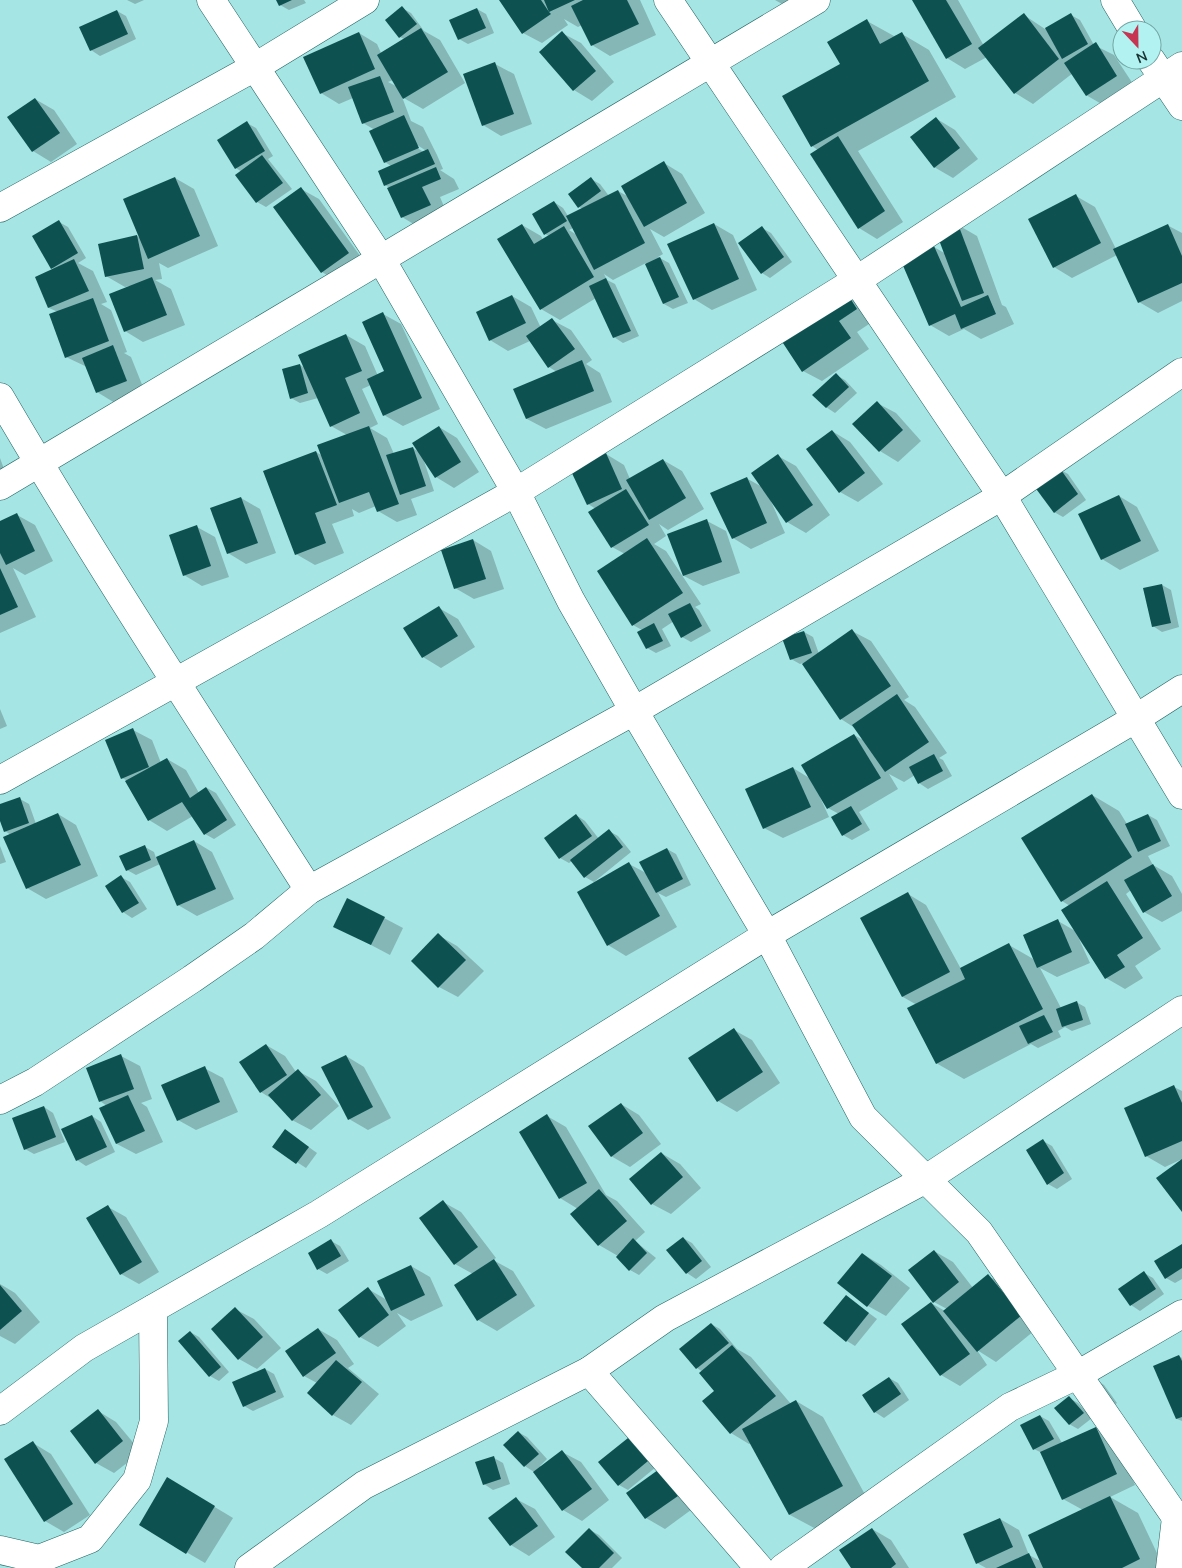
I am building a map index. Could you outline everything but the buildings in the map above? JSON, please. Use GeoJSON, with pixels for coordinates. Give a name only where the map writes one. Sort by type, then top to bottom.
{"type":"FeatureCollection","features":[{"type":"Feature","properties":{"kind":"street"},"geometry":{"type":"LineString","coordinates":[[211,0],[381,259],[516,492],[571,602],[767,935],[863,1117],[978,1232],[1079,1374],[1179,1522],[1170,1568]]}},
{"type":"Feature","properties":{"kind":"street"},"geometry":{"type":"LineString","coordinates":[[0,208],[255,67],[365,0]]}},
{"type":"Feature","properties":{"kind":"street"},"geometry":{"type":"LineString","coordinates":[[668,0],[712,62],[1002,496],[1182,795]]}},
{"type":"Feature","properties":{"kind":"street"},"geometry":{"type":"LineString","coordinates":[[0,486],[816,0]]}},
{"type":"Feature","properties":{"kind":"street"},"geometry":{"type":"LineString","coordinates":[[1115,0],[1127,20]]}},
{"type":"Feature","properties":{"kind":"street"},"geometry":{"type":"LineString","coordinates":[[0,780],[516,492],[857,280],[1165,68],[1182,106]]}},
{"type":"Feature","properties":{"kind":"street"},"geometry":{"type":"LineString","coordinates":[[0,1100],[35,1082],[215,963],[254,936],[309,890],[634,711],[1002,496],[1182,372]]}},
{"type":"Feature","properties":{"kind":"street"},"geometry":{"type":"LineString","coordinates":[[0,398],[38,463],[175,682],[309,890]]}},
{"type":"Feature","properties":{"kind":"street"},"geometry":{"type":"LineString","coordinates":[[0,1411],[84,1348],[319,1214],[767,935],[1135,719],[1182,689]]}},
{"type":"Feature","properties":{"kind":"street"},"geometry":{"type":"LineString","coordinates":[[263,1565],[364,1485],[588,1371],[665,1318],[926,1179],[1182,1010]]}},
{"type":"Feature","properties":{"kind":"street"},"geometry":{"type":"LineString","coordinates":[[0,1550],[38,1559],[90,1539],[137,1480],[154,1421],[153,1309]]}},
{"type":"Feature","properties":{"kind":"street"},"geometry":{"type":"LineString","coordinates":[[783,1568],[1010,1407],[1079,1374],[1182,1314]]}},
{"type":"Feature","properties":{"kind":"street"},"geometry":{"type":"LineString","coordinates":[[588,1371],[759,1568]]}}]}
